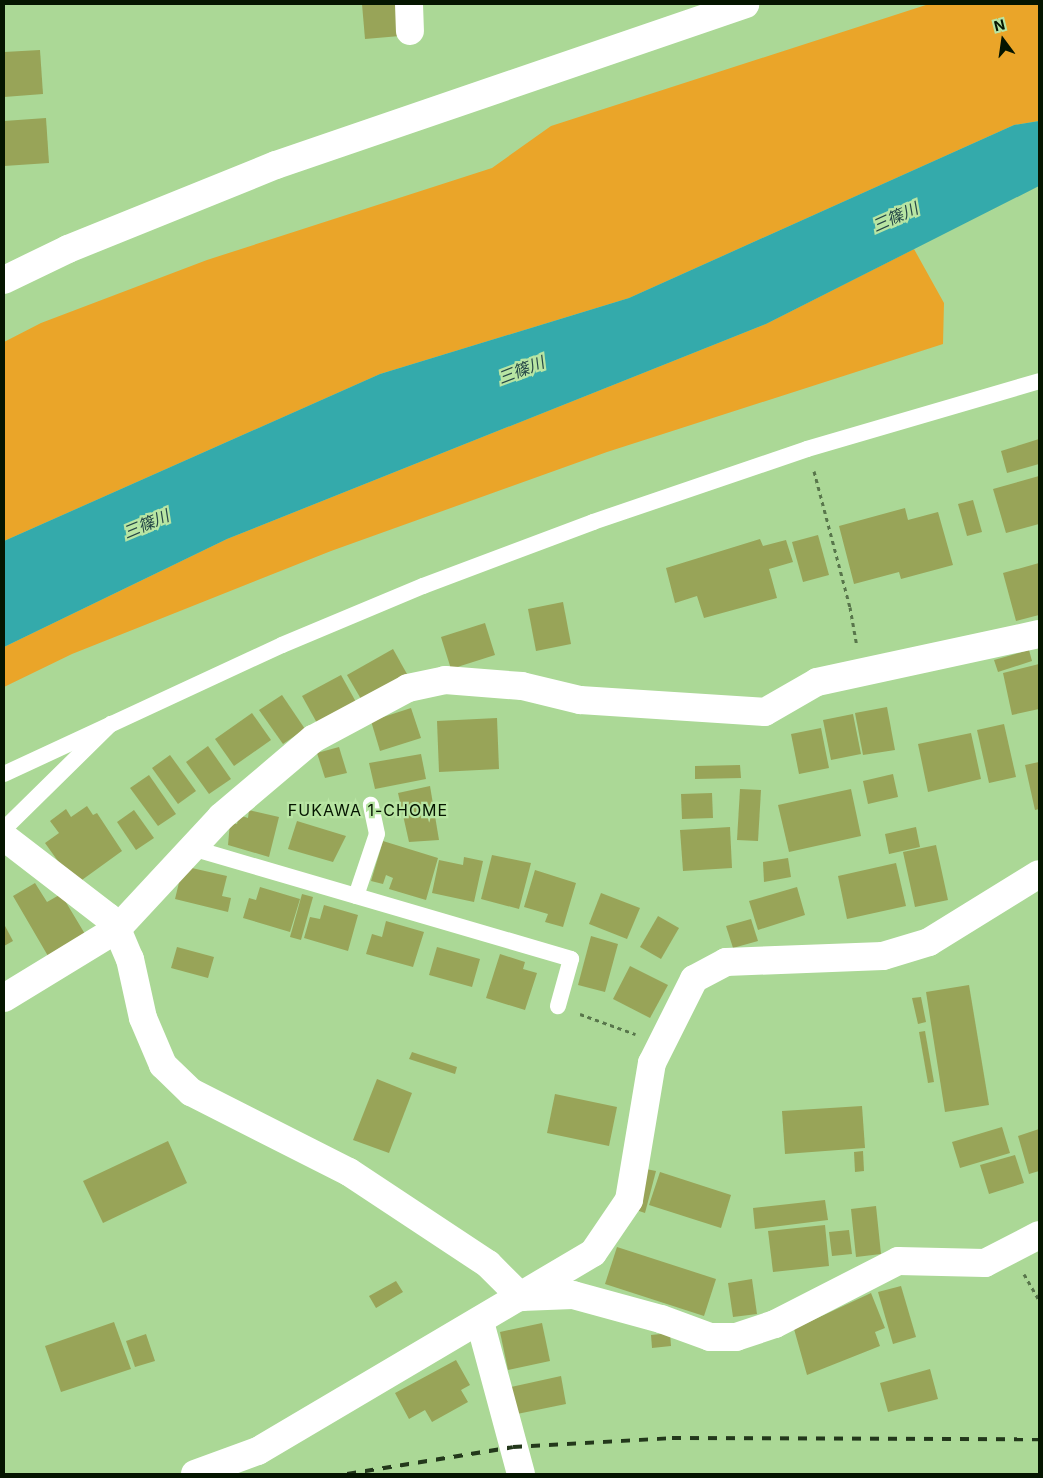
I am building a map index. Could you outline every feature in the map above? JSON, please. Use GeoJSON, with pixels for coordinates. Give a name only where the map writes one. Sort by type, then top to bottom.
{"type":"FeatureCollection","features":[{"type":"Feature","properties":{"kind":"street"},"geometry":{"type":"LineString","coordinates":[[409,4],[410,31]]}},
{"type":"Feature","properties":{"kind":"street"},"geometry":{"type":"LineString","coordinates":[[4,280],[68,249],[276,165],[745,4]]}},
{"type":"Feature","properties":{"kind":"street"},"geometry":{"type":"LineString","coordinates":[[4,998],[117,929],[220,817],[313,739],[408,688],[445,680],[522,686],[580,700],[765,712],[817,682],[1039,634]]}},
{"type":"Feature","properties":{"kind":"street"},"geometry":{"type":"LineString","coordinates":[[4,837],[108,917],[117,929],[130,959],[143,1018],[163,1065],[191,1092],[348,1172],[488,1264],[521,1297],[573,1296],[661,1319],[710,1337],[736,1337],[775,1324],[898,1261],[985,1263],[1039,1236]]}},
{"type":"Feature","properties":{"kind":"street"},"geometry":{"type":"LineString","coordinates":[[195,1474],[258,1451],[480,1322],[592,1253],[629,1200],[652,1063],[694,980],[726,962],[883,956],[930,942],[1039,874]]}},
{"type":"Feature","properties":{"kind":"street"},"geometry":{"type":"LineString","coordinates":[[480,1322],[521,1474]]}},
{"type":"Feature","properties":{"kind":"lane"},"geometry":{"type":"LineString","coordinates":[[4,774],[112,722],[414,590],[593,522],[807,449],[1039,381]]}},
{"type":"Feature","properties":{"kind":"lane"},"geometry":{"type":"LineString","coordinates":[[4,830],[104,734],[112,722]]}},
{"type":"Feature","properties":{"kind":"lane"},"geometry":{"type":"LineString","coordinates":[[356,896],[376,834],[371,805]]}},
{"type":"Feature","properties":{"kind":"lane"},"geometry":{"type":"LineString","coordinates":[[192,848],[571,959],[558,1006]]}},
{"type":"Feature","properties":{"kind":"path"},"geometry":{"type":"LineString","coordinates":[[812,467],[850,607],[861,672]]}},
{"type":"Feature","properties":{"kind":"path"},"geometry":{"type":"LineString","coordinates":[[558,1006],[662,1043]]}},
{"type":"Feature","properties":{"kind":"shaded area"},"geometry":{"type":"Polygon","coordinates":[[[929,4],[1039,4],[1039,121],[1014,125],[629,298],[380,374],[4,541],[4,342],[41,323],[207,260],[492,168],[551,126],[929,4]]]}},
{"type":"Feature","properties":{"kind":"shaded area"},"geometry":{"type":"Polygon","coordinates":[[[914,249],[944,303],[943,344],[607,452],[331,551],[72,654],[4,687],[4,647],[227,539],[766,324],[914,249]]]}},
{"type":"Feature","properties":{"kind":"water","name":"三篠川"},"geometry":{"type":"Polygon","coordinates":[[[1039,121],[1039,186],[766,324],[227,539],[4,647],[4,541],[380,374],[629,298],[1014,125],[1039,121]]]}},
{"type":"Feature","properties":{"kind":"building"},"geometry":{"type":"Polygon","coordinates":[[[362,4],[397,4],[400,36],[365,39],[362,4]]]}},
{"type":"Feature","properties":{"kind":"building"},"geometry":{"type":"Polygon","coordinates":[[[40,50],[43,94],[4,97],[4,52],[40,50]]]}},
{"type":"Feature","properties":{"kind":"building"},"geometry":{"type":"Polygon","coordinates":[[[46,118],[49,163],[4,166],[4,121],[46,118]]]}},
{"type":"Feature","properties":{"kind":"building"},"geometry":{"type":"Polygon","coordinates":[[[1039,439],[1039,464],[1007,473],[1001,451],[1039,439]]]}},
{"type":"Feature","properties":{"kind":"building"},"geometry":{"type":"Polygon","coordinates":[[[1039,476],[1039,524],[1006,533],[993,489],[1039,476]]]}},
{"type":"Feature","properties":{"kind":"building"},"geometry":{"type":"Polygon","coordinates":[[[973,500],[982,532],[967,536],[958,504],[973,500]]]}},
{"type":"Feature","properties":{"kind":"building"},"geometry":{"type":"Polygon","coordinates":[[[905,508],[908,520],[938,512],[953,565],[901,579],[899,572],[854,584],[839,526],[905,508]]]}},
{"type":"Feature","properties":{"kind":"building"},"geometry":{"type":"Polygon","coordinates":[[[818,535],[829,575],[803,582],[792,542],[818,535]]]}},
{"type":"Feature","properties":{"kind":"building"},"geometry":{"type":"Polygon","coordinates":[[[760,539],[763,546],[786,540],[793,562],[769,569],[777,598],[704,618],[697,596],[675,603],[666,568],[760,539]]]}},
{"type":"Feature","properties":{"kind":"building"},"geometry":{"type":"Polygon","coordinates":[[[1039,563],[1039,615],[1016,621],[1003,573],[1039,563]]]}},
{"type":"Feature","properties":{"kind":"building"},"geometry":{"type":"Polygon","coordinates":[[[563,602],[571,644],[536,651],[528,609],[563,602]]]}},
{"type":"Feature","properties":{"kind":"building"},"geometry":{"type":"Polygon","coordinates":[[[485,623],[495,655],[451,669],[441,637],[485,623]]]}},
{"type":"Feature","properties":{"kind":"building"},"geometry":{"type":"Polygon","coordinates":[[[393,649],[407,674],[361,699],[347,675],[393,649]]]}},
{"type":"Feature","properties":{"kind":"building"},"geometry":{"type":"Polygon","coordinates":[[[1029,650],[1032,661],[998,672],[994,660],[1029,650]]]}},
{"type":"Feature","properties":{"kind":"building"},"geometry":{"type":"Polygon","coordinates":[[[1039,664],[1039,709],[1012,715],[1003,673],[1039,664]]]}},
{"type":"Feature","properties":{"kind":"building"},"geometry":{"type":"Polygon","coordinates":[[[341,675],[356,702],[317,723],[302,696],[341,675]]]}},
{"type":"Feature","properties":{"kind":"building"},"geometry":{"type":"Polygon","coordinates":[[[282,695],[305,729],[283,744],[259,710],[282,695]]]}},
{"type":"Feature","properties":{"kind":"building"},"geometry":{"type":"Polygon","coordinates":[[[887,707],[895,750],[863,755],[855,713],[887,707]]]}},
{"type":"Feature","properties":{"kind":"building"},"geometry":{"type":"Polygon","coordinates":[[[411,708],[421,738],[380,751],[371,721],[411,708]]]}},
{"type":"Feature","properties":{"kind":"building"},"geometry":{"type":"Polygon","coordinates":[[[252,713],[271,740],[234,766],[215,739],[252,713]]]}},
{"type":"Feature","properties":{"kind":"building"},"geometry":{"type":"Polygon","coordinates":[[[853,714],[861,754],[831,760],[823,720],[853,714]]]}},
{"type":"Feature","properties":{"kind":"building"},"geometry":{"type":"Polygon","coordinates":[[[497,718],[499,769],[439,772],[437,721],[497,718]]]}},
{"type":"Feature","properties":{"kind":"building"},"geometry":{"type":"Polygon","coordinates":[[[1004,724],[1016,777],[989,783],[977,730],[1004,724]]]}},
{"type":"Feature","properties":{"kind":"building"},"geometry":{"type":"Polygon","coordinates":[[[821,728],[829,768],[799,774],[791,734],[821,728]]]}},
{"type":"Feature","properties":{"kind":"building"},"geometry":{"type":"Polygon","coordinates":[[[971,733],[981,779],[928,792],[918,744],[971,733]]]}},
{"type":"Feature","properties":{"kind":"building"},"geometry":{"type":"Polygon","coordinates":[[[208,746],[231,779],[209,794],[186,762],[208,746]]]}},
{"type":"Feature","properties":{"kind":"building"},"geometry":{"type":"Polygon","coordinates":[[[339,747],[347,773],[325,778],[317,753],[339,747]]]}},
{"type":"Feature","properties":{"kind":"building"},"geometry":{"type":"Polygon","coordinates":[[[421,754],[426,779],[375,789],[369,763],[421,754]]]}},
{"type":"Feature","properties":{"kind":"building"},"geometry":{"type":"Polygon","coordinates":[[[170,755],[196,791],[178,804],[152,768],[170,755]]]}},
{"type":"Feature","properties":{"kind":"building"},"geometry":{"type":"Polygon","coordinates":[[[1039,762],[1039,809],[1035,810],[1025,765],[1039,762]]]}},
{"type":"Feature","properties":{"kind":"building"},"geometry":{"type":"Polygon","coordinates":[[[740,765],[741,778],[695,779],[695,766],[740,765]]]}},
{"type":"Feature","properties":{"kind":"building"},"geometry":{"type":"Polygon","coordinates":[[[893,774],[898,797],[868,804],[863,781],[893,774]]]}},
{"type":"Feature","properties":{"kind":"building"},"geometry":{"type":"Polygon","coordinates":[[[149,775],[176,814],[158,826],[130,788],[149,775]]]}},
{"type":"Feature","properties":{"kind":"building"},"geometry":{"type":"Polygon","coordinates":[[[430,786],[439,840],[409,842],[398,793],[430,786]]]}},
{"type":"Feature","properties":{"kind":"building"},"geometry":{"type":"Polygon","coordinates":[[[740,789],[761,790],[758,841],[737,840],[740,789]]]}},
{"type":"Feature","properties":{"kind":"building"},"geometry":{"type":"Polygon","coordinates":[[[851,789],[861,836],[789,852],[778,805],[851,789]]]}},
{"type":"Feature","properties":{"kind":"building"},"geometry":{"type":"Polygon","coordinates":[[[712,793],[713,818],[682,819],[681,794],[712,793]]]}},
{"type":"Feature","properties":{"kind":"building"},"geometry":{"type":"Polygon","coordinates":[[[87,806],[93,815],[97,813],[122,851],[75,885],[45,843],[59,833],[50,821],[66,809],[71,817],[87,806]]]}},
{"type":"Feature","properties":{"kind":"building"},"geometry":{"type":"Polygon","coordinates":[[[134,810],[154,838],[136,850],[117,822],[134,810]]]}},
{"type":"Feature","properties":{"kind":"building"},"geometry":{"type":"Polygon","coordinates":[[[249,810],[279,817],[269,857],[228,845],[230,822],[237,824],[239,815],[248,818],[249,810]]]}},
{"type":"Feature","properties":{"kind":"building"},"geometry":{"type":"Polygon","coordinates":[[[297,821],[346,836],[333,862],[288,849],[297,821]]]}},
{"type":"Feature","properties":{"kind":"building"},"geometry":{"type":"Polygon","coordinates":[[[730,827],[732,868],[683,871],[680,830],[730,827]]]}},
{"type":"Feature","properties":{"kind":"building"},"geometry":{"type":"Polygon","coordinates":[[[916,827],[920,847],[889,854],[885,834],[916,827]]]}},
{"type":"Feature","properties":{"kind":"building"},"geometry":{"type":"Polygon","coordinates":[[[383,841],[438,858],[426,900],[389,889],[393,878],[386,875],[383,884],[371,881],[383,841]]]}},
{"type":"Feature","properties":{"kind":"building"},"geometry":{"type":"Polygon","coordinates":[[[936,845],[948,900],[915,907],[903,852],[936,845]]]}},
{"type":"Feature","properties":{"kind":"building"},"geometry":{"type":"Polygon","coordinates":[[[492,855],[531,863],[519,909],[481,899],[492,855]]]}},
{"type":"Feature","properties":{"kind":"building"},"geometry":{"type":"Polygon","coordinates":[[[464,857],[483,861],[474,902],[432,893],[439,860],[463,865],[464,857]]]}},
{"type":"Feature","properties":{"kind":"building"},"geometry":{"type":"Polygon","coordinates":[[[788,858],[791,877],[764,882],[763,862],[788,858]]]}},
{"type":"Feature","properties":{"kind":"building"},"geometry":{"type":"Polygon","coordinates":[[[896,863],[906,906],[847,919],[838,876],[896,863]]]}},
{"type":"Feature","properties":{"kind":"building"},"geometry":{"type":"Polygon","coordinates":[[[183,866],[227,876],[222,896],[231,898],[228,912],[175,899],[183,866]]]}},
{"type":"Feature","properties":{"kind":"building"},"geometry":{"type":"Polygon","coordinates":[[[535,870],[576,883],[563,927],[545,922],[548,914],[524,907],[535,870]]]}},
{"type":"Feature","properties":{"kind":"building"},"geometry":{"type":"Polygon","coordinates":[[[35,883],[47,902],[61,894],[85,934],[48,956],[13,896],[35,883]]]}},
{"type":"Feature","properties":{"kind":"building"},"geometry":{"type":"Polygon","coordinates":[[[260,887],[300,899],[290,932],[243,918],[249,898],[256,900],[260,887]]]}},
{"type":"Feature","properties":{"kind":"building"},"geometry":{"type":"Polygon","coordinates":[[[797,887],[805,915],[758,930],[749,901],[797,887]]]}},
{"type":"Feature","properties":{"kind":"building"},"geometry":{"type":"Polygon","coordinates":[[[601,893],[640,908],[627,939],[589,924],[601,893]]]}},
{"type":"Feature","properties":{"kind":"building"},"geometry":{"type":"Polygon","coordinates":[[[302,894],[313,897],[301,940],[290,937],[302,894]]]}},
{"type":"Feature","properties":{"kind":"building"},"geometry":{"type":"Polygon","coordinates":[[[324,905],[358,915],[348,951],[304,938],[310,917],[320,919],[324,905]]]}},
{"type":"Feature","properties":{"kind":"building"},"geometry":{"type":"Polygon","coordinates":[[[658,916],[679,928],[661,959],[640,947],[658,916]]]}},
{"type":"Feature","properties":{"kind":"building"},"geometry":{"type":"Polygon","coordinates":[[[751,919],[758,941],[733,948],[726,926],[751,919]]]}},
{"type":"Feature","properties":{"kind":"building"},"geometry":{"type":"Polygon","coordinates":[[[386,921],[424,932],[413,967],[366,954],[372,934],[382,937],[386,921]]]}},
{"type":"Feature","properties":{"kind":"building"},"geometry":{"type":"Polygon","coordinates":[[[4,924],[13,941],[4,946],[4,924]]]}},
{"type":"Feature","properties":{"kind":"building"},"geometry":{"type":"Polygon","coordinates":[[[591,936],[618,944],[605,992],[578,985],[591,936]]]}},
{"type":"Feature","properties":{"kind":"building"},"geometry":{"type":"Polygon","coordinates":[[[177,947],[214,957],[208,978],[171,968],[177,947]]]}},
{"type":"Feature","properties":{"kind":"building"},"geometry":{"type":"Polygon","coordinates":[[[437,947],[480,959],[472,987],[429,975],[437,947]]]}},
{"type":"Feature","properties":{"kind":"building"},"geometry":{"type":"Polygon","coordinates":[[[500,954],[525,962],[523,969],[537,973],[525,1010],[486,998],[500,954]]]}},
{"type":"Feature","properties":{"kind":"building"},"geometry":{"type":"Polygon","coordinates":[[[630,966],[668,985],[650,1018],[613,999],[630,966]]]}},
{"type":"Feature","properties":{"kind":"building"},"geometry":{"type":"Polygon","coordinates":[[[969,985],[989,1105],[945,1112],[926,992],[969,985]]]}},
{"type":"Feature","properties":{"kind":"building"},"geometry":{"type":"Polygon","coordinates":[[[921,997],[926,1022],[918,1024],[912,998],[921,997]]]}},
{"type":"Feature","properties":{"kind":"building"},"geometry":{"type":"Polygon","coordinates":[[[925,1031],[934,1082],[928,1083],[919,1032],[925,1031]]]}},
{"type":"Feature","properties":{"kind":"building"},"geometry":{"type":"Polygon","coordinates":[[[412,1052],[457,1067],[455,1074],[409,1059],[412,1052]]]}},
{"type":"Feature","properties":{"kind":"building"},"geometry":{"type":"Polygon","coordinates":[[[377,1079],[412,1093],[389,1153],[353,1140],[377,1079]]]}},
{"type":"Feature","properties":{"kind":"building"},"geometry":{"type":"Polygon","coordinates":[[[555,1094],[617,1107],[609,1146],[547,1133],[555,1094]]]}},
{"type":"Feature","properties":{"kind":"building"},"geometry":{"type":"Polygon","coordinates":[[[862,1106],[865,1148],[785,1154],[782,1111],[862,1106]]]}},
{"type":"Feature","properties":{"kind":"building"},"geometry":{"type":"Polygon","coordinates":[[[1002,1127],[1010,1153],[960,1168],[952,1142],[1002,1127]]]}},
{"type":"Feature","properties":{"kind":"building"},"geometry":{"type":"Polygon","coordinates":[[[1039,1129],[1039,1171],[1029,1174],[1018,1136],[1039,1129]]]}},
{"type":"Feature","properties":{"kind":"building"},"geometry":{"type":"Polygon","coordinates":[[[168,1141],[187,1183],[103,1223],[83,1181],[168,1141]]]}},
{"type":"Feature","properties":{"kind":"building"},"geometry":{"type":"Polygon","coordinates":[[[863,1151],[864,1171],[855,1172],[854,1152],[863,1151]]]}},
{"type":"Feature","properties":{"kind":"building"},"geometry":{"type":"Polygon","coordinates":[[[1015,1155],[1024,1183],[989,1194],[980,1165],[1015,1155]]]}},
{"type":"Feature","properties":{"kind":"building"},"geometry":{"type":"Polygon","coordinates":[[[646,1169],[656,1171],[645,1213],[636,1210],[646,1169]]]}},
{"type":"Feature","properties":{"kind":"building"},"geometry":{"type":"Polygon","coordinates":[[[660,1172],[731,1195],[721,1228],[649,1205],[660,1172]]]}},
{"type":"Feature","properties":{"kind":"building"},"geometry":{"type":"Polygon","coordinates":[[[825,1200],[828,1220],[755,1229],[753,1208],[825,1200]]]}},
{"type":"Feature","properties":{"kind":"building"},"geometry":{"type":"Polygon","coordinates":[[[876,1206],[881,1254],[856,1257],[851,1209],[876,1206]]]}},
{"type":"Feature","properties":{"kind":"building"},"geometry":{"type":"Polygon","coordinates":[[[825,1225],[829,1266],[773,1272],[768,1231],[825,1225]]]}},
{"type":"Feature","properties":{"kind":"building"},"geometry":{"type":"Polygon","coordinates":[[[849,1230],[852,1254],[832,1256],[829,1232],[849,1230]]]}},
{"type":"Feature","properties":{"kind":"building"},"geometry":{"type":"Polygon","coordinates":[[[617,1247],[716,1279],[704,1316],[605,1284],[617,1247]]]}},
{"type":"Feature","properties":{"kind":"building"},"geometry":{"type":"Polygon","coordinates":[[[752,1279],[757,1314],[733,1317],[728,1283],[752,1279]]]}},
{"type":"Feature","properties":{"kind":"building"},"geometry":{"type":"Polygon","coordinates":[[[396,1281],[403,1292],[376,1308],[369,1296],[396,1281]]]}},
{"type":"Feature","properties":{"kind":"building"},"geometry":{"type":"Polygon","coordinates":[[[901,1286],[916,1337],[893,1344],[878,1292],[901,1286]]]}},
{"type":"Feature","properties":{"kind":"building"},"geometry":{"type":"Polygon","coordinates":[[[871,1293],[885,1328],[875,1332],[880,1346],[807,1375],[794,1329],[871,1293]]]}},
{"type":"Feature","properties":{"kind":"building"},"geometry":{"type":"Polygon","coordinates":[[[114,1322],[131,1369],[61,1392],[45,1346],[114,1322]]]}},
{"type":"Feature","properties":{"kind":"building"},"geometry":{"type":"Polygon","coordinates":[[[542,1323],[550,1361],[508,1370],[500,1332],[542,1323]]]}},
{"type":"Feature","properties":{"kind":"building"},"geometry":{"type":"Polygon","coordinates":[[[670,1333],[671,1346],[652,1348],[651,1335],[670,1333]]]}},
{"type":"Feature","properties":{"kind":"building"},"geometry":{"type":"Polygon","coordinates":[[[146,1334],[155,1361],[135,1367],[126,1341],[146,1334]]]}},
{"type":"Feature","properties":{"kind":"building"},"geometry":{"type":"Polygon","coordinates":[[[456,1360],[470,1385],[461,1390],[468,1402],[432,1422],[425,1410],[409,1419],[395,1393],[456,1360]]]}},
{"type":"Feature","properties":{"kind":"building"},"geometry":{"type":"Polygon","coordinates":[[[930,1369],[938,1399],[888,1412],[880,1383],[930,1369]]]}},
{"type":"Feature","properties":{"kind":"building"},"geometry":{"type":"Polygon","coordinates":[[[561,1376],[566,1404],[517,1414],[511,1387],[561,1376]]]}},
{"type":"Feature","properties":{"kind":"railway"},"geometry":{"type":"LineString","coordinates":[[347,1474],[513,1447],[672,1438],[1039,1439]]}},
{"type":"Feature","properties":{"kind":"district","name":"FUKAWA 1-CHOME"},"geometry":{"type":"Point","coordinates":[368,810]}}]}
